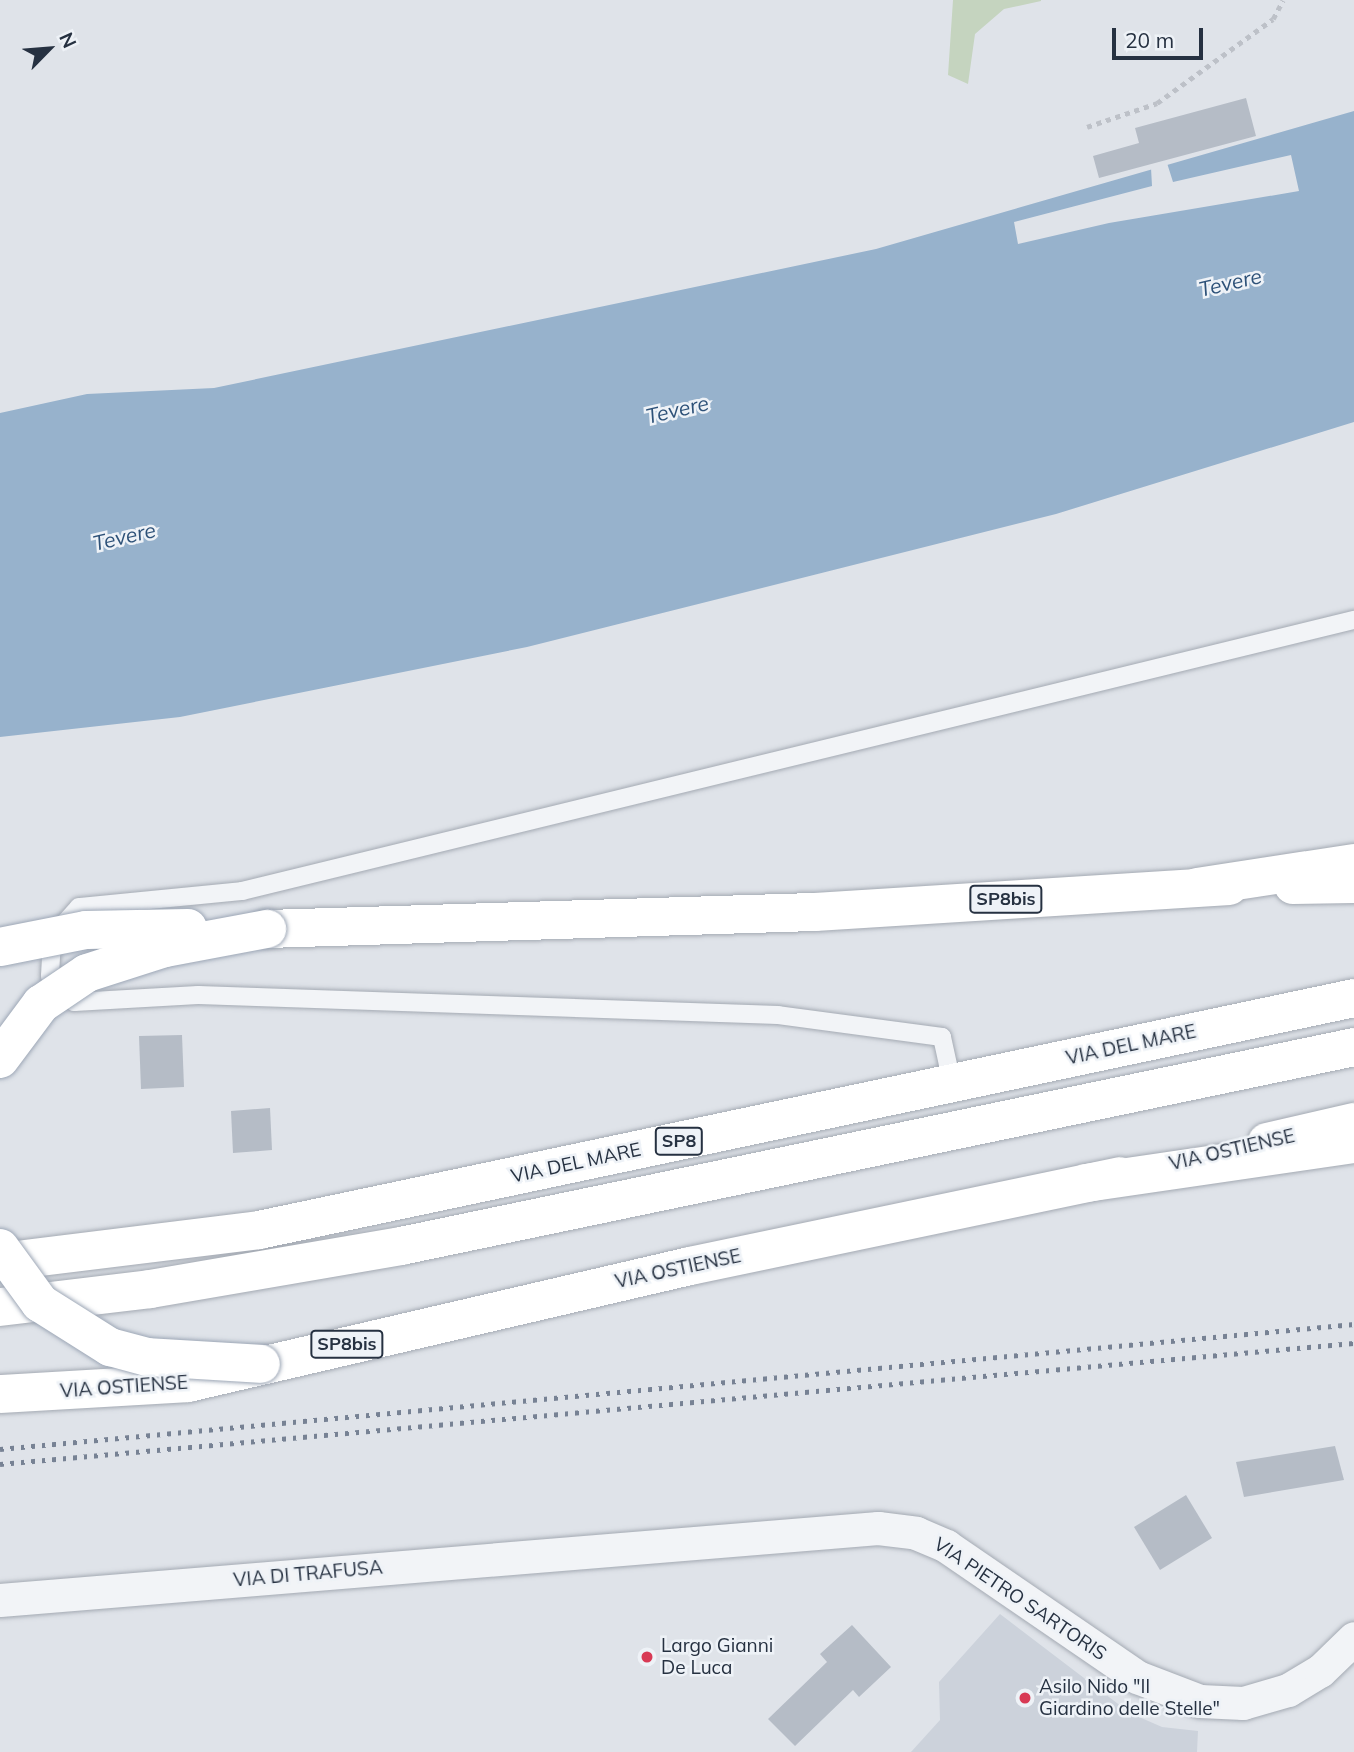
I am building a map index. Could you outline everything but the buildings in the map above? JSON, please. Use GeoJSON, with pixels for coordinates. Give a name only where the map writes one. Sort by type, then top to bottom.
{"type":"FeatureCollection","features":[{"type":"Feature","properties":{"kind":"main road"},"geometry":{"type":"LineString","coordinates":[[1197,887],[1354,863]]}},
{"type":"Feature","properties":{"kind":"main road","name":"SP8bis"},"geometry":{"type":"LineString","coordinates":[[0,947],[109,928],[267,929],[815,912],[1197,887],[1354,884]]}},
{"type":"Feature","properties":{"kind":"main road"},"geometry":{"type":"LineString","coordinates":[[0,1059],[41,1004],[87,973],[154,951],[267,929]]}},
{"type":"Feature","properties":{"kind":"main road","name":"VIA DEL MARE"},"geometry":{"type":"LineString","coordinates":[[0,1262],[259,1230],[1354,998]]}},
{"type":"Feature","properties":{"kind":"main road","name":"SP8"},"geometry":{"type":"LineString","coordinates":[[0,1307],[128,1292],[389,1248],[1354,1047]]}},
{"type":"Feature","properties":{"kind":"main road","name":"VIA OSTIENSE"},"geometry":{"type":"LineString","coordinates":[[0,1394],[160,1387],[690,1266],[1086,1184],[1354,1122]]}},
{"type":"Feature","properties":{"kind":"main road"},"geometry":{"type":"LineString","coordinates":[[1086,1184],[1354,1144]]}},
{"type":"Feature","properties":{"kind":"main road"},"geometry":{"type":"LineString","coordinates":[[0,1248],[40,1303],[110,1347],[148,1357],[261,1364]]}},
{"type":"Feature","properties":{"kind":"street","name":"VIA PIETRO SARTORIS"},"geometry":{"type":"LineString","coordinates":[[616,1548],[864,1528],[915,1533],[946,1546],[1137,1677],[1200,1702],[1243,1703],[1288,1690],[1320,1671],[1354,1638]]}},
{"type":"Feature","properties":{"kind":"street","name":"VIA DI TRAFUSA"},"geometry":{"type":"LineString","coordinates":[[0,1600],[616,1548]]}},
{"type":"Feature","properties":{"kind":"lane"},"geometry":{"type":"LineString","coordinates":[[952,1083],[942,1037],[778,1015],[198,995],[74,1002],[50,976],[52,937],[79,907],[242,891],[1354,620]]}},
{"type":"Feature","properties":{"kind":"path"},"geometry":{"type":"LineString","coordinates":[[1087,127],[1157,103],[1273,19],[1283,0]]}},
{"type":"Feature","properties":{"kind":"shaded area","name":"Asilo Nido \"Il Giardino delle Stelle\""},"geometry":{"type":"Polygon","coordinates":[[[1000,1614],[1130,1713],[1162,1727],[1198,1731],[1197,1752],[911,1752],[940,1720],[939,1682],[1000,1614]]]}},
{"type":"Feature","properties":{"kind":"green space"},"geometry":{"type":"Polygon","coordinates":[[[953,0],[1041,1],[1004,9],[975,34],[968,84],[948,75],[953,0]]]}},
{"type":"Feature","properties":{"kind":"water","name":"Tevere"},"geometry":{"type":"Polygon","coordinates":[[[1354,111],[1354,422],[1056,514],[527,647],[180,717],[0,737],[0,413],[87,394],[214,388],[876,249],[1354,111]]]}},
{"type":"Feature","properties":{"kind":"pier"},"geometry":{"type":"Polygon","coordinates":[[[1291,155],[1299,191],[1109,223],[1018,244],[1014,222],[1152,186],[1151,168],[1167,163],[1173,182],[1291,155]]]}},
{"type":"Feature","properties":{"kind":"railway"},"geometry":{"type":"LineString","coordinates":[[0,1449],[1354,1324]]}},
{"type":"Feature","properties":{"kind":"railway"},"geometry":{"type":"LineString","coordinates":[[0,1464],[1354,1343]]}},
{"type":"Feature","properties":{"kind":"place","name":"Largo Gianni De Luca"},"geometry":{"type":"Point","coordinates":[647,1657]}},
{"type":"Feature","properties":{"kind":"place","name":"Asilo Nido \"Il Giardino delle Stelle\""},"geometry":{"type":"Point","coordinates":[1025,1698]}}]}
